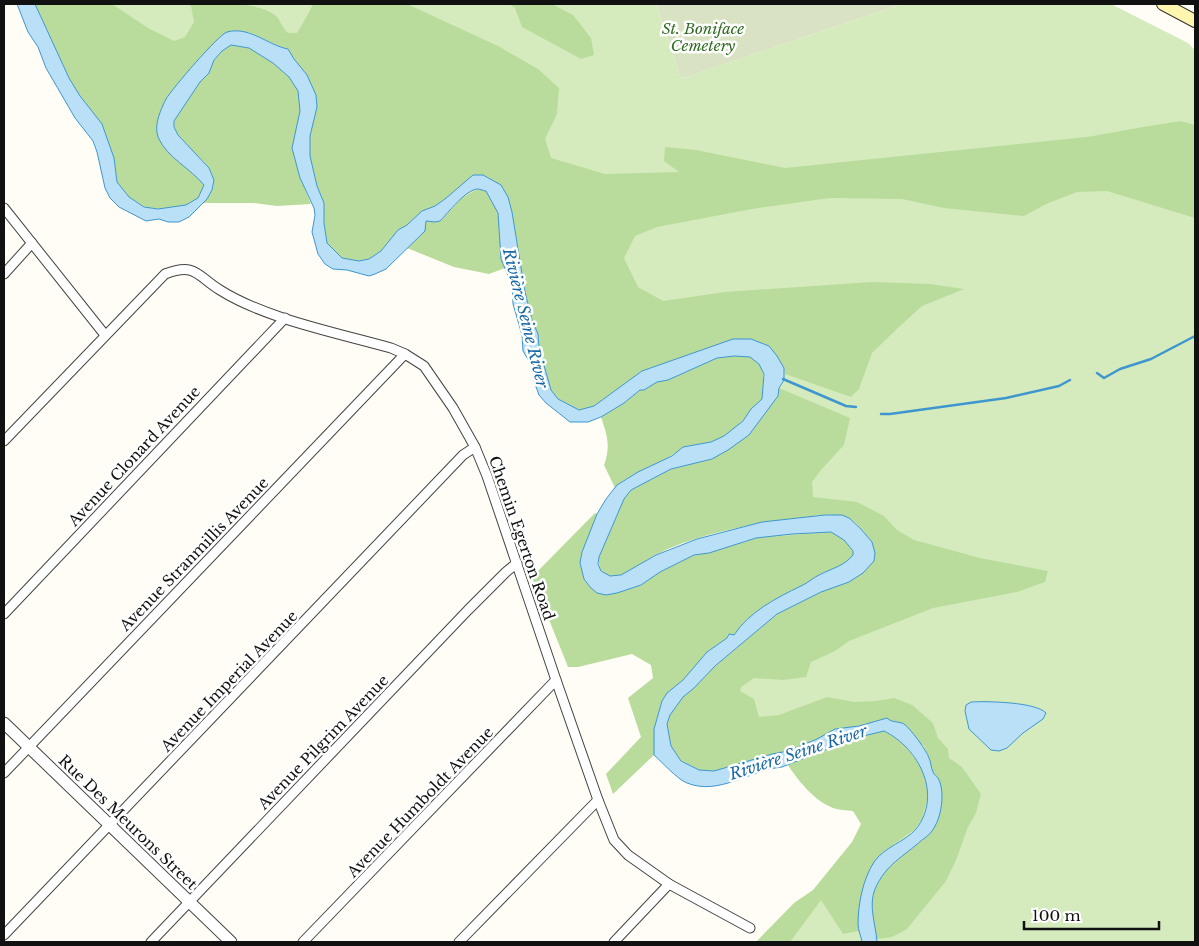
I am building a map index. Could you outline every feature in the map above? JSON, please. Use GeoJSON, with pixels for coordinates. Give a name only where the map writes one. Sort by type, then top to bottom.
{"type":"FeatureCollection","features":[{"type":"Feature","properties":{"kind":"main road"},"geometry":{"type":"LineString","coordinates":[[1163,4],[1195,21]]}},
{"type":"Feature","properties":{"kind":"street"},"geometry":{"type":"LineString","coordinates":[[4,208],[105,335],[4,441]]}},
{"type":"Feature","properties":{"kind":"street"},"geometry":{"type":"LineString","coordinates":[[4,274],[32,244]]}},
{"type":"Feature","properties":{"kind":"street","name":"Chemin Egerton Road"},"geometry":{"type":"LineString","coordinates":[[105,335],[166,274],[179,269],[190,270],[200,274],[219,290],[245,303],[285,318],[391,348],[424,366],[453,408],[475,447],[487,476],[556,680],[614,840],[620,848],[669,884],[750,928]]}},
{"type":"Feature","properties":{"kind":"street","name":"Avenue Clonard Avenue"},"geometry":{"type":"LineString","coordinates":[[4,614],[285,318]]}},
{"type":"Feature","properties":{"kind":"street","name":"Avenue Stranmillis Avenue"},"geometry":{"type":"LineString","coordinates":[[4,773],[404,354]]}},
{"type":"Feature","properties":{"kind":"street","name":"Avenue Imperial Avenue"},"geometry":{"type":"LineString","coordinates":[[4,935],[463,455],[475,447]]}},
{"type":"Feature","properties":{"kind":"street","name":"Avenue Pilgrim Avenue"},"geometry":{"type":"LineString","coordinates":[[151,942],[468,610],[506,572],[517,564]]}},
{"type":"Feature","properties":{"kind":"street","name":"Avenue Humboldt Avenue"},"geometry":{"type":"LineString","coordinates":[[303,942],[556,680]]}},
{"type":"Feature","properties":{"kind":"street","name":"Rue Des Meurons Street"},"geometry":{"type":"LineString","coordinates":[[4,723],[231,942]]}},
{"type":"Feature","properties":{"kind":"street"},"geometry":{"type":"LineString","coordinates":[[459,942],[598,800]]}},
{"type":"Feature","properties":{"kind":"street"},"geometry":{"type":"LineString","coordinates":[[614,942],[669,884]]}},
{"type":"Feature","properties":{"kind":"green space"},"geometry":{"type":"Polygon","coordinates":[[[35,4],[656,4],[681,79],[902,4],[1111,4],[1188,43],[1195,50],[1195,942],[778,942],[924,746],[714,771],[738,647],[777,614],[762,522],[779,388],[784,380],[692,354],[512,212],[317,186],[158,209],[80,96],[35,4]]]}},
{"type":"Feature","properties":{"kind":"green space"},"geometry":{"type":"Polygon","coordinates":[[[35,4],[112,4],[148,28],[174,41],[185,37],[194,22],[191,6],[188,4],[233,4],[256,7],[267,10],[275,15],[288,33],[297,33],[313,4],[407,4],[498,46],[538,69],[559,88],[557,114],[545,139],[551,158],[605,174],[679,172],[664,161],[665,147],[696,150],[785,168],[1087,137],[1181,121],[1195,125],[1195,218],[1107,191],[1077,192],[1046,204],[1024,216],[944,208],[902,199],[830,198],[752,209],[657,227],[635,236],[624,258],[638,287],[663,301],[725,292],[872,282],[930,284],[964,289],[922,306],[899,327],[872,353],[859,389],[851,397],[785,374],[784,368],[733,339],[642,371],[594,406],[579,410],[558,399],[551,390],[539,348],[538,334],[532,320],[525,292],[508,197],[473,175],[445,199],[435,206],[422,211],[407,225],[398,230],[381,251],[369,259],[359,261],[342,258],[327,243],[324,203],[317,186],[310,156],[310,136],[317,107],[316,95],[307,75],[288,49],[249,32],[228,32],[167,99],[167,151],[197,176],[204,185],[198,198],[186,205],[158,209],[145,207],[129,197],[117,182],[114,158],[102,124],[80,96],[69,78],[35,4]]]}},
{"type":"Feature","properties":{"kind":"green space"},"geometry":{"type":"Polygon","coordinates":[[[509,4],[552,4],[573,15],[591,38],[594,55],[581,59],[522,27],[515,8],[509,4]]]}},
{"type":"Feature","properties":{"kind":"green space","name":"St. Boniface Cemetery"},"geometry":{"type":"Polygon","coordinates":[[[656,4],[902,4],[681,79],[656,4]]]}},
{"type":"Feature","properties":{"kind":"green space"},"geometry":{"type":"Polygon","coordinates":[[[231,45],[249,48],[273,63],[292,80],[298,91],[300,111],[292,148],[300,178],[311,204],[277,206],[254,203],[203,203],[212,190],[214,179],[210,169],[177,132],[174,121],[200,82],[209,73],[214,61],[222,51],[231,45]]]}},
{"type":"Feature","properties":{"kind":"green space"},"geometry":{"type":"Polygon","coordinates":[[[478,189],[486,191],[493,201],[499,217],[501,251],[505,268],[489,274],[454,267],[407,248],[425,231],[425,221],[440,221],[462,198],[478,189]]]}},
{"type":"Feature","properties":{"kind":"green space"},"geometry":{"type":"Polygon","coordinates":[[[750,357],[756,360],[760,364],[763,375],[762,399],[744,419],[723,437],[683,448],[621,482],[615,488],[604,465],[607,441],[601,417],[624,403],[640,390],[657,382],[668,380],[717,358],[750,357]]]}},
{"type":"Feature","properties":{"kind":"green space"},"geometry":{"type":"Polygon","coordinates":[[[779,388],[850,418],[844,445],[812,482],[813,497],[857,502],[884,516],[897,530],[914,540],[980,558],[1048,571],[1045,582],[1017,592],[933,608],[849,641],[835,651],[811,662],[806,677],[783,680],[754,678],[741,687],[740,691],[754,699],[759,717],[779,715],[827,697],[854,702],[894,698],[912,705],[933,723],[938,738],[948,749],[949,758],[962,767],[981,794],[976,813],[968,827],[946,881],[907,929],[892,937],[877,939],[872,908],[874,893],[883,875],[897,859],[923,840],[939,779],[933,772],[924,746],[904,724],[890,721],[835,729],[788,751],[714,771],[699,770],[681,761],[671,746],[667,724],[670,715],[683,697],[715,666],[777,614],[821,592],[849,582],[872,542],[855,522],[848,518],[836,515],[817,516],[762,523],[707,535],[672,547],[628,572],[616,576],[605,574],[599,564],[599,557],[624,499],[631,490],[671,469],[712,459],[778,394],[779,388]]]}},
{"type":"Feature","properties":{"kind":"green space"},"geometry":{"type":"Polygon","coordinates":[[[595,513],[597,514],[582,552],[580,563],[587,584],[597,593],[606,595],[641,585],[660,572],[694,555],[709,553],[756,538],[831,532],[844,540],[853,552],[850,559],[842,564],[818,575],[804,585],[764,606],[747,619],[734,635],[728,634],[727,638],[707,652],[683,680],[667,693],[662,701],[654,729],[654,755],[613,794],[606,774],[641,737],[628,698],[653,678],[651,665],[632,654],[578,667],[568,667],[532,577],[595,513]]]}},
{"type":"Feature","properties":{"kind":"green space"},"geometry":{"type":"Polygon","coordinates":[[[884,731],[901,741],[921,766],[927,781],[927,800],[922,819],[914,830],[883,852],[874,862],[858,924],[859,931],[843,934],[821,900],[790,942],[756,942],[794,903],[813,890],[852,842],[861,824],[853,811],[833,808],[819,800],[787,764],[855,738],[884,731]]]}},
{"type":"Feature","properties":{"kind":"water","name":"Rivière Seine River"},"geometry":{"type":"Polygon","coordinates":[[[17,4],[35,4],[69,78],[80,96],[102,124],[114,158],[117,182],[129,197],[144,207],[158,209],[186,205],[198,198],[204,185],[173,157],[163,145],[157,134],[158,119],[166,99],[195,63],[222,35],[235,31],[251,34],[288,49],[307,75],[316,95],[317,107],[310,136],[310,156],[317,186],[324,203],[327,243],[342,258],[359,261],[369,259],[381,251],[398,230],[407,225],[422,211],[435,206],[445,199],[473,175],[483,175],[501,185],[508,197],[512,212],[525,292],[532,320],[538,334],[539,348],[551,390],[558,399],[579,410],[594,406],[642,371],[733,339],[751,339],[769,346],[784,368],[784,380],[779,388],[778,396],[749,435],[712,459],[671,469],[631,490],[624,499],[599,557],[598,564],[601,571],[610,576],[621,575],[656,555],[697,539],[762,522],[825,515],[842,515],[849,518],[872,542],[875,553],[874,561],[863,573],[849,582],[821,592],[777,614],[715,666],[683,697],[670,715],[667,724],[671,746],[681,761],[699,770],[714,771],[788,751],[835,729],[859,726],[887,718],[907,726],[925,750],[933,773],[938,777],[942,795],[941,809],[931,832],[890,867],[879,880],[872,902],[877,942],[862,942],[858,926],[860,900],[864,884],[870,869],[878,857],[916,829],[924,816],[927,802],[927,788],[917,761],[897,739],[884,731],[855,738],[782,767],[711,786],[699,786],[683,781],[654,755],[654,729],[662,701],[667,693],[683,680],[707,652],[727,638],[729,634],[734,635],[747,619],[773,601],[850,559],[853,551],[844,540],[831,532],[756,538],[709,553],[694,555],[660,572],[641,585],[606,595],[597,593],[590,587],[584,579],[580,563],[582,552],[597,514],[617,485],[638,472],[672,456],[683,447],[711,442],[724,436],[743,421],[751,409],[762,399],[764,374],[759,364],[750,357],[717,358],[668,380],[657,382],[644,390],[640,390],[624,403],[601,417],[588,422],[570,422],[539,395],[532,366],[523,351],[522,335],[513,304],[512,285],[501,259],[498,213],[486,191],[473,190],[452,207],[440,221],[426,221],[425,231],[386,269],[369,276],[347,270],[333,269],[325,264],[318,254],[312,232],[315,215],[314,208],[300,178],[292,148],[300,111],[298,91],[289,77],[273,63],[249,48],[231,45],[222,51],[214,60],[209,73],[200,82],[174,121],[174,127],[178,135],[209,168],[214,180],[212,190],[207,199],[189,217],[179,222],[168,222],[159,219],[146,221],[119,207],[110,198],[105,188],[93,141],[75,118],[46,68],[38,47],[28,32],[17,4]]]}},
{"type":"Feature","properties":{"kind":"water"},"geometry":{"type":"Polygon","coordinates":[[[971,702],[1022,704],[1041,709],[1046,713],[1043,719],[1023,733],[1007,748],[999,751],[991,750],[969,729],[965,711],[966,705],[971,702]]]}},
{"type":"Feature","properties":{"kind":"waterway"},"geometry":{"type":"LineString","coordinates":[[1097,373],[1104,378],[1120,369],[1151,359],[1195,336]]}},
{"type":"Feature","properties":{"kind":"waterway"},"geometry":{"type":"LineString","coordinates":[[783,379],[846,406],[856,407]]}},
{"type":"Feature","properties":{"kind":"waterway"},"geometry":{"type":"LineString","coordinates":[[881,414],[1006,398],[1059,386],[1070,380]]}}]}
